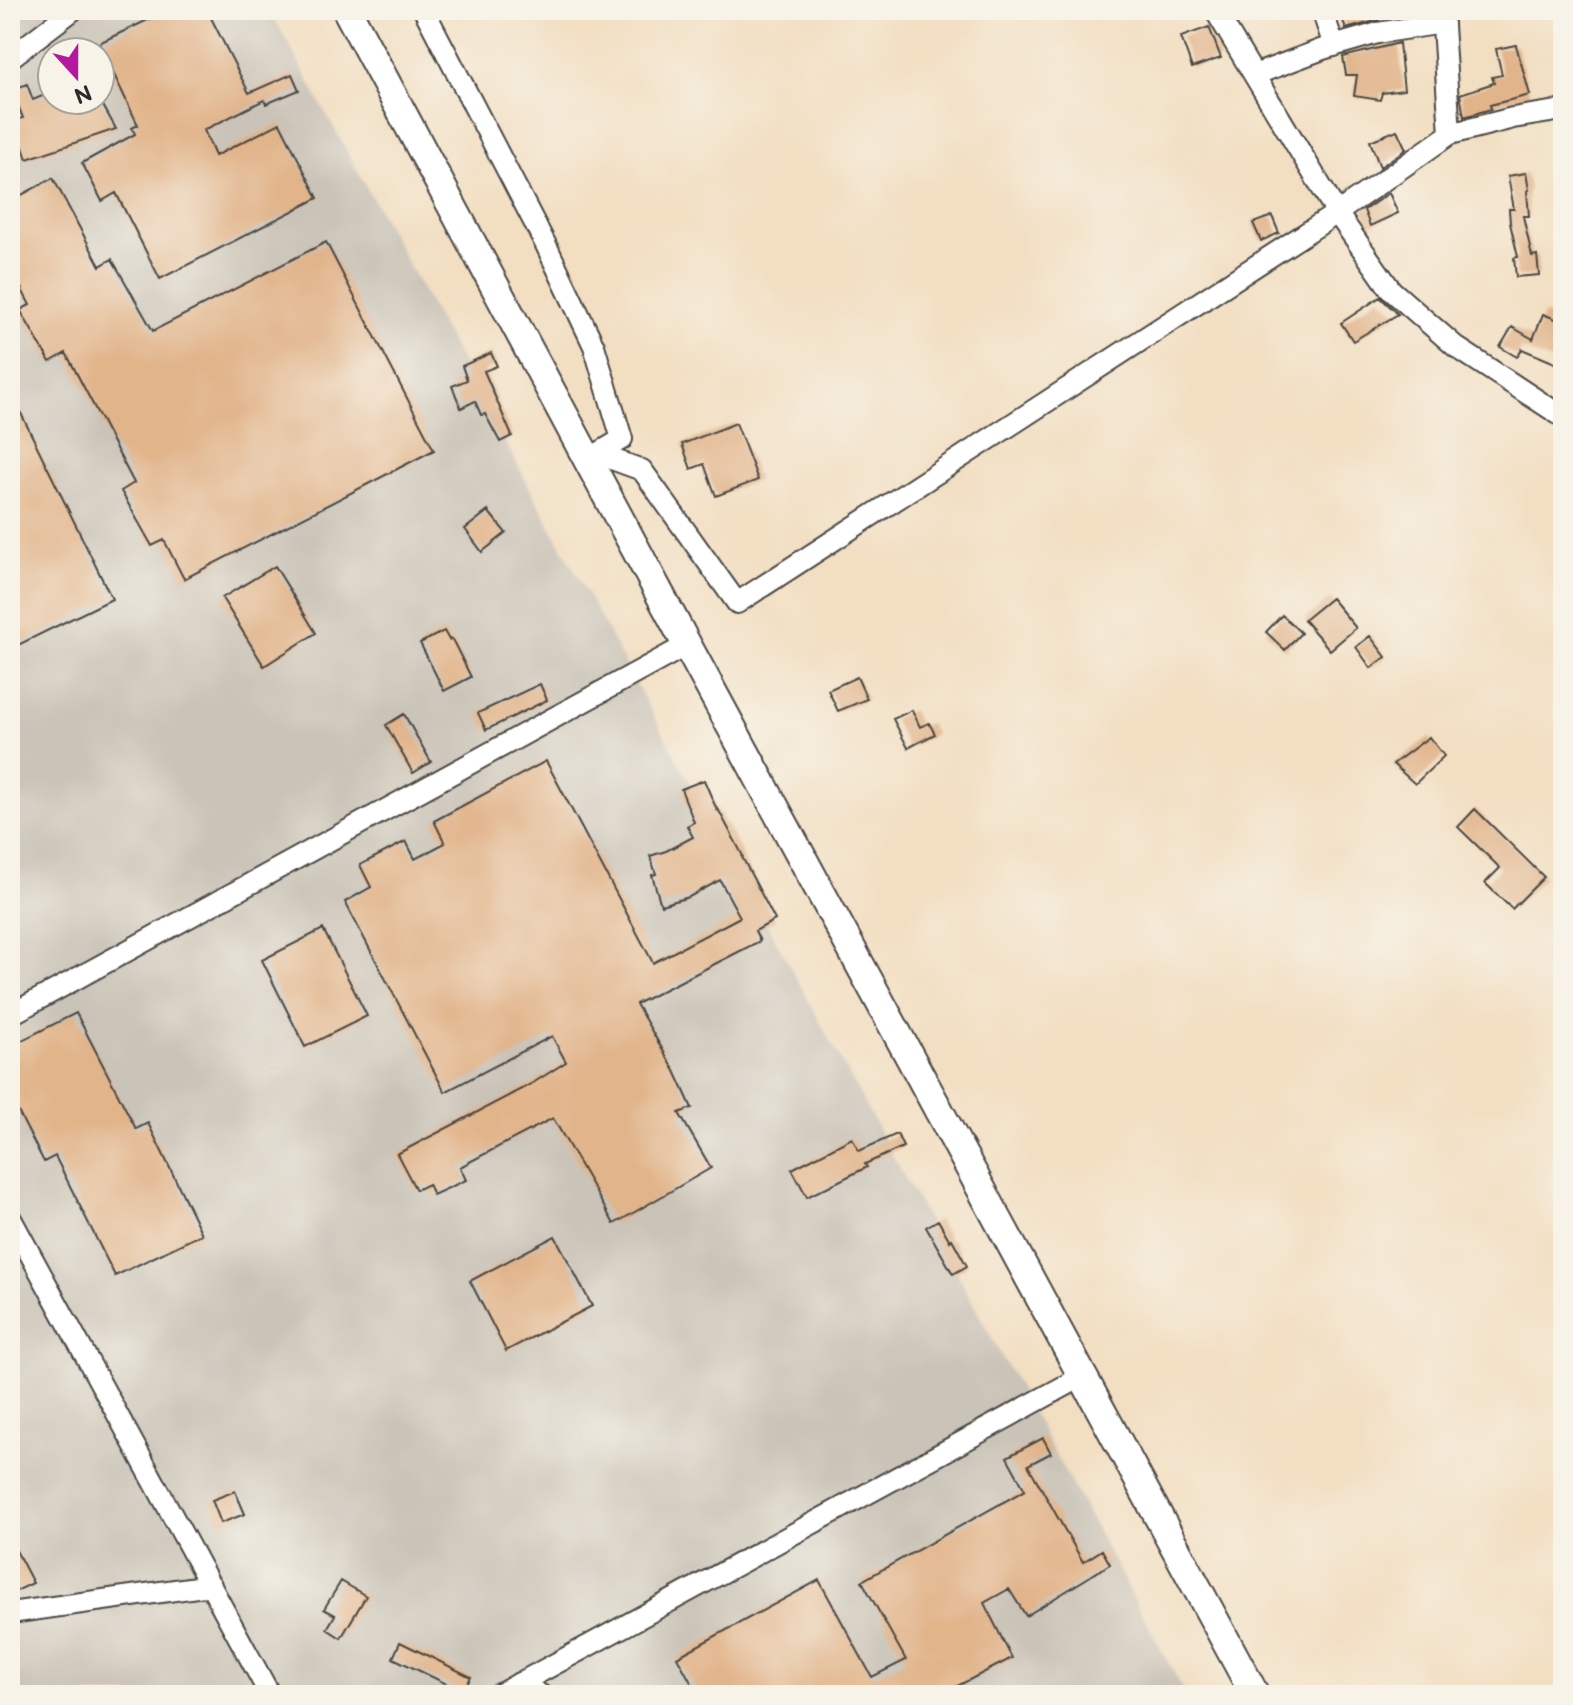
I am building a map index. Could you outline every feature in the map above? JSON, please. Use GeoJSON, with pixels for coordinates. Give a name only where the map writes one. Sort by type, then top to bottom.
{"type":"FeatureCollection","features":[{"type":"Feature","properties":{"kind":"street"},"geometry":{"type":"LineString","coordinates":[[10,58],[73,10]]}},
{"type":"Feature","properties":{"kind":"street"},"geometry":{"type":"LineString","coordinates":[[347,10],[1255,1695]]}},
{"type":"Feature","properties":{"kind":"street"},"geometry":{"type":"LineString","coordinates":[[424,10],[547,247],[594,346],[622,439],[587,459]]}},
{"type":"Feature","properties":{"kind":"street"},"geometry":{"type":"LineString","coordinates":[[1215,10],[1337,213],[1391,290],[1456,347],[1563,417]]}},
{"type":"Feature","properties":{"kind":"street"},"geometry":{"type":"LineString","coordinates":[[1322,10],[1334,46]]}},
{"type":"Feature","properties":{"kind":"street"},"geometry":{"type":"LineString","coordinates":[[1254,75],[1334,46],[1443,17],[1450,134]]}},
{"type":"Feature","properties":{"kind":"street"},"geometry":{"type":"LineString","coordinates":[[587,459],[609,458],[642,470],[737,603],[1337,213],[1450,134],[1513,118],[1563,110]]}},
{"type":"Feature","properties":{"kind":"street"},"geometry":{"type":"LineString","coordinates":[[10,1015],[687,645]]}},
{"type":"Feature","properties":{"kind":"street"},"geometry":{"type":"LineString","coordinates":[[10,1217],[270,1695]]}},
{"type":"Feature","properties":{"kind":"street"},"geometry":{"type":"LineString","coordinates":[[498,1695],[1083,1376]]}},
{"type":"Feature","properties":{"kind":"street"},"geometry":{"type":"LineString","coordinates":[[10,1613],[211,1585]]}},
{"type":"Feature","properties":{"kind":"street"},"geometry":{"type":"LineString","coordinates":[[519,1683],[541,1695]]}},
{"type":"Feature","properties":{"kind":"shaded area"},"geometry":{"type":"Polygon","coordinates":[[[10,10],[270,10],[1186,1695],[10,1695],[10,10]]]}},
{"type":"Feature","properties":{"kind":"building"},"geometry":{"type":"Polygon","coordinates":[[[146,10],[207,10],[249,93],[292,74],[299,90],[266,104],[264,100],[204,130],[215,156],[280,123],[318,198],[160,279],[116,193],[102,201],[82,163],[135,134],[132,128],[138,125],[116,79],[114,36],[150,19],[146,10]]]}},
{"type":"Feature","properties":{"kind":"building"},"geometry":{"type":"Polygon","coordinates":[[[1339,10],[1375,10],[1379,20],[1346,29],[1339,10]]]}},
{"type":"Feature","properties":{"kind":"building"},"geometry":{"type":"Polygon","coordinates":[[[1209,27],[1221,58],[1192,68],[1181,37],[1209,27]]]}},
{"type":"Feature","properties":{"kind":"building"},"geometry":{"type":"Polygon","coordinates":[[[1399,43],[1404,90],[1382,93],[1380,100],[1354,96],[1357,75],[1346,75],[1343,57],[1399,43]]]}},
{"type":"Feature","properties":{"kind":"building"},"geometry":{"type":"Polygon","coordinates":[[[1516,45],[1530,95],[1490,105],[1491,109],[1464,117],[1460,94],[1494,83],[1492,77],[1502,75],[1496,49],[1516,45]]]}},
{"type":"Feature","properties":{"kind":"building"},"geometry":{"type":"Polygon","coordinates":[[[27,84],[33,100],[36,99],[36,116],[109,116],[116,129],[27,159],[14,121],[23,118],[12,90],[27,84]]]}},
{"type":"Feature","properties":{"kind":"building"},"geometry":{"type":"Polygon","coordinates":[[[1397,130],[1406,149],[1380,167],[1370,141],[1397,130]]]}},
{"type":"Feature","properties":{"kind":"building"},"geometry":{"type":"Polygon","coordinates":[[[1526,173],[1529,216],[1523,216],[1532,256],[1537,255],[1539,275],[1516,277],[1514,258],[1518,257],[1510,223],[1509,209],[1514,209],[1508,176],[1526,173]]]}},
{"type":"Feature","properties":{"kind":"building"},"geometry":{"type":"Polygon","coordinates":[[[53,178],[100,266],[112,259],[153,331],[326,242],[434,450],[184,579],[164,540],[152,546],[121,491],[134,483],[66,353],[50,362],[20,310],[30,305],[10,267],[10,201],[53,178]]]}},
{"type":"Feature","properties":{"kind":"building"},"geometry":{"type":"Polygon","coordinates":[[[1389,193],[1398,213],[1370,226],[1364,210],[1389,193]]]}},
{"type":"Feature","properties":{"kind":"building"},"geometry":{"type":"Polygon","coordinates":[[[1272,216],[1279,233],[1261,241],[1253,223],[1272,216]]]}},
{"type":"Feature","properties":{"kind":"building"},"geometry":{"type":"Polygon","coordinates":[[[1380,297],[1398,314],[1353,341],[1341,323],[1380,297]]]}},
{"type":"Feature","properties":{"kind":"building"},"geometry":{"type":"Polygon","coordinates":[[[1543,314],[1563,322],[1563,341],[1558,353],[1563,356],[1562,366],[1522,349],[1517,357],[1500,347],[1512,327],[1533,339],[1543,314]]]}},
{"type":"Feature","properties":{"kind":"building"},"geometry":{"type":"Polygon","coordinates":[[[491,353],[497,366],[484,371],[512,436],[500,442],[475,401],[461,408],[452,386],[467,380],[462,366],[491,353]]]}},
{"type":"Feature","properties":{"kind":"building"},"geometry":{"type":"Polygon","coordinates":[[[10,391],[112,599],[10,649],[10,391]]]}},
{"type":"Feature","properties":{"kind":"building"},"geometry":{"type":"Polygon","coordinates":[[[736,423],[758,480],[716,496],[704,464],[691,469],[682,444],[736,423]]]}},
{"type":"Feature","properties":{"kind":"building"},"geometry":{"type":"Polygon","coordinates":[[[488,511],[506,533],[482,552],[465,529],[488,511]]]}},
{"type":"Feature","properties":{"kind":"building"},"geometry":{"type":"Polygon","coordinates":[[[275,566],[316,633],[264,666],[222,598],[275,566]]]}},
{"type":"Feature","properties":{"kind":"building"},"geometry":{"type":"Polygon","coordinates":[[[1331,598],[1356,628],[1330,650],[1304,620],[1331,598]]]}},
{"type":"Feature","properties":{"kind":"building"},"geometry":{"type":"Polygon","coordinates":[[[1282,615],[1301,633],[1285,650],[1266,632],[1282,615]]]}},
{"type":"Feature","properties":{"kind":"building"},"geometry":{"type":"Polygon","coordinates":[[[444,631],[449,640],[452,639],[471,677],[444,691],[420,643],[444,631]]]}},
{"type":"Feature","properties":{"kind":"building"},"geometry":{"type":"Polygon","coordinates":[[[1370,636],[1386,657],[1371,668],[1356,647],[1370,636]]]}},
{"type":"Feature","properties":{"kind":"building"},"geometry":{"type":"Polygon","coordinates":[[[857,677],[867,699],[838,711],[828,690],[857,677]]]}},
{"type":"Feature","properties":{"kind":"building"},"geometry":{"type":"Polygon","coordinates":[[[540,684],[547,700],[486,730],[478,713],[540,684]]]}},
{"type":"Feature","properties":{"kind":"building"},"geometry":{"type":"Polygon","coordinates":[[[912,710],[920,727],[929,723],[935,734],[908,748],[893,719],[912,710]]]}},
{"type":"Feature","properties":{"kind":"building"},"geometry":{"type":"Polygon","coordinates":[[[404,714],[431,762],[413,773],[386,725],[404,714]]]}},
{"type":"Feature","properties":{"kind":"building"},"geometry":{"type":"Polygon","coordinates":[[[1429,737],[1444,756],[1415,784],[1393,764],[1429,737]]]}},
{"type":"Feature","properties":{"kind":"building"},"geometry":{"type":"Polygon","coordinates":[[[546,761],[653,963],[740,917],[720,880],[689,897],[661,905],[652,875],[656,874],[650,856],[693,837],[687,826],[694,822],[681,789],[704,780],[775,920],[755,931],[760,941],[636,1004],[675,1071],[692,1108],[679,1113],[711,1168],[614,1224],[553,1118],[460,1167],[466,1180],[433,1195],[428,1184],[416,1190],[397,1154],[533,1083],[566,1062],[552,1036],[445,1092],[345,902],[371,887],[360,865],[406,841],[415,859],[445,843],[434,821],[546,761]]]}},
{"type":"Feature","properties":{"kind":"building"},"geometry":{"type":"Polygon","coordinates":[[[1475,809],[1544,877],[1512,909],[1485,883],[1500,868],[1458,827],[1475,809]]]}},
{"type":"Feature","properties":{"kind":"building"},"geometry":{"type":"Polygon","coordinates":[[[323,929],[367,1016],[305,1047],[262,960],[323,929]]]}},
{"type":"Feature","properties":{"kind":"building"},"geometry":{"type":"Polygon","coordinates":[[[76,1013],[136,1129],[148,1123],[202,1234],[115,1276],[55,1156],[44,1162],[10,1096],[10,1046],[76,1013]]]}},
{"type":"Feature","properties":{"kind":"building"},"geometry":{"type":"Polygon","coordinates":[[[897,1134],[903,1147],[865,1164],[867,1167],[807,1197],[792,1169],[852,1138],[859,1151],[897,1134]]]}},
{"type":"Feature","properties":{"kind":"building"},"geometry":{"type":"Polygon","coordinates":[[[938,1220],[967,1266],[953,1274],[926,1227],[938,1220]]]}},
{"type":"Feature","properties":{"kind":"building"},"geometry":{"type":"Polygon","coordinates":[[[555,1236],[592,1306],[506,1351],[470,1281],[555,1236]]]}},
{"type":"Feature","properties":{"kind":"building"},"geometry":{"type":"Polygon","coordinates":[[[1043,1438],[1051,1453],[1028,1465],[1083,1562],[1102,1550],[1110,1564],[1026,1616],[1009,1589],[984,1603],[1012,1658],[940,1695],[698,1695],[677,1657],[819,1580],[872,1677],[906,1660],[862,1581],[1025,1490],[1007,1457],[1043,1438]]]}},
{"type":"Feature","properties":{"kind":"building"},"geometry":{"type":"Polygon","coordinates":[[[235,1491],[245,1514],[221,1523],[212,1500],[235,1491]]]}},
{"type":"Feature","properties":{"kind":"building"},"geometry":{"type":"Polygon","coordinates":[[[10,1539],[33,1583],[10,1594],[10,1539]]]}},
{"type":"Feature","properties":{"kind":"building"},"geometry":{"type":"Polygon","coordinates":[[[341,1581],[366,1596],[341,1638],[327,1629],[335,1615],[324,1609],[341,1581]]]}},
{"type":"Feature","properties":{"kind":"building"},"geometry":{"type":"Polygon","coordinates":[[[400,1642],[471,1677],[463,1692],[393,1658],[400,1642]]]}}]}
